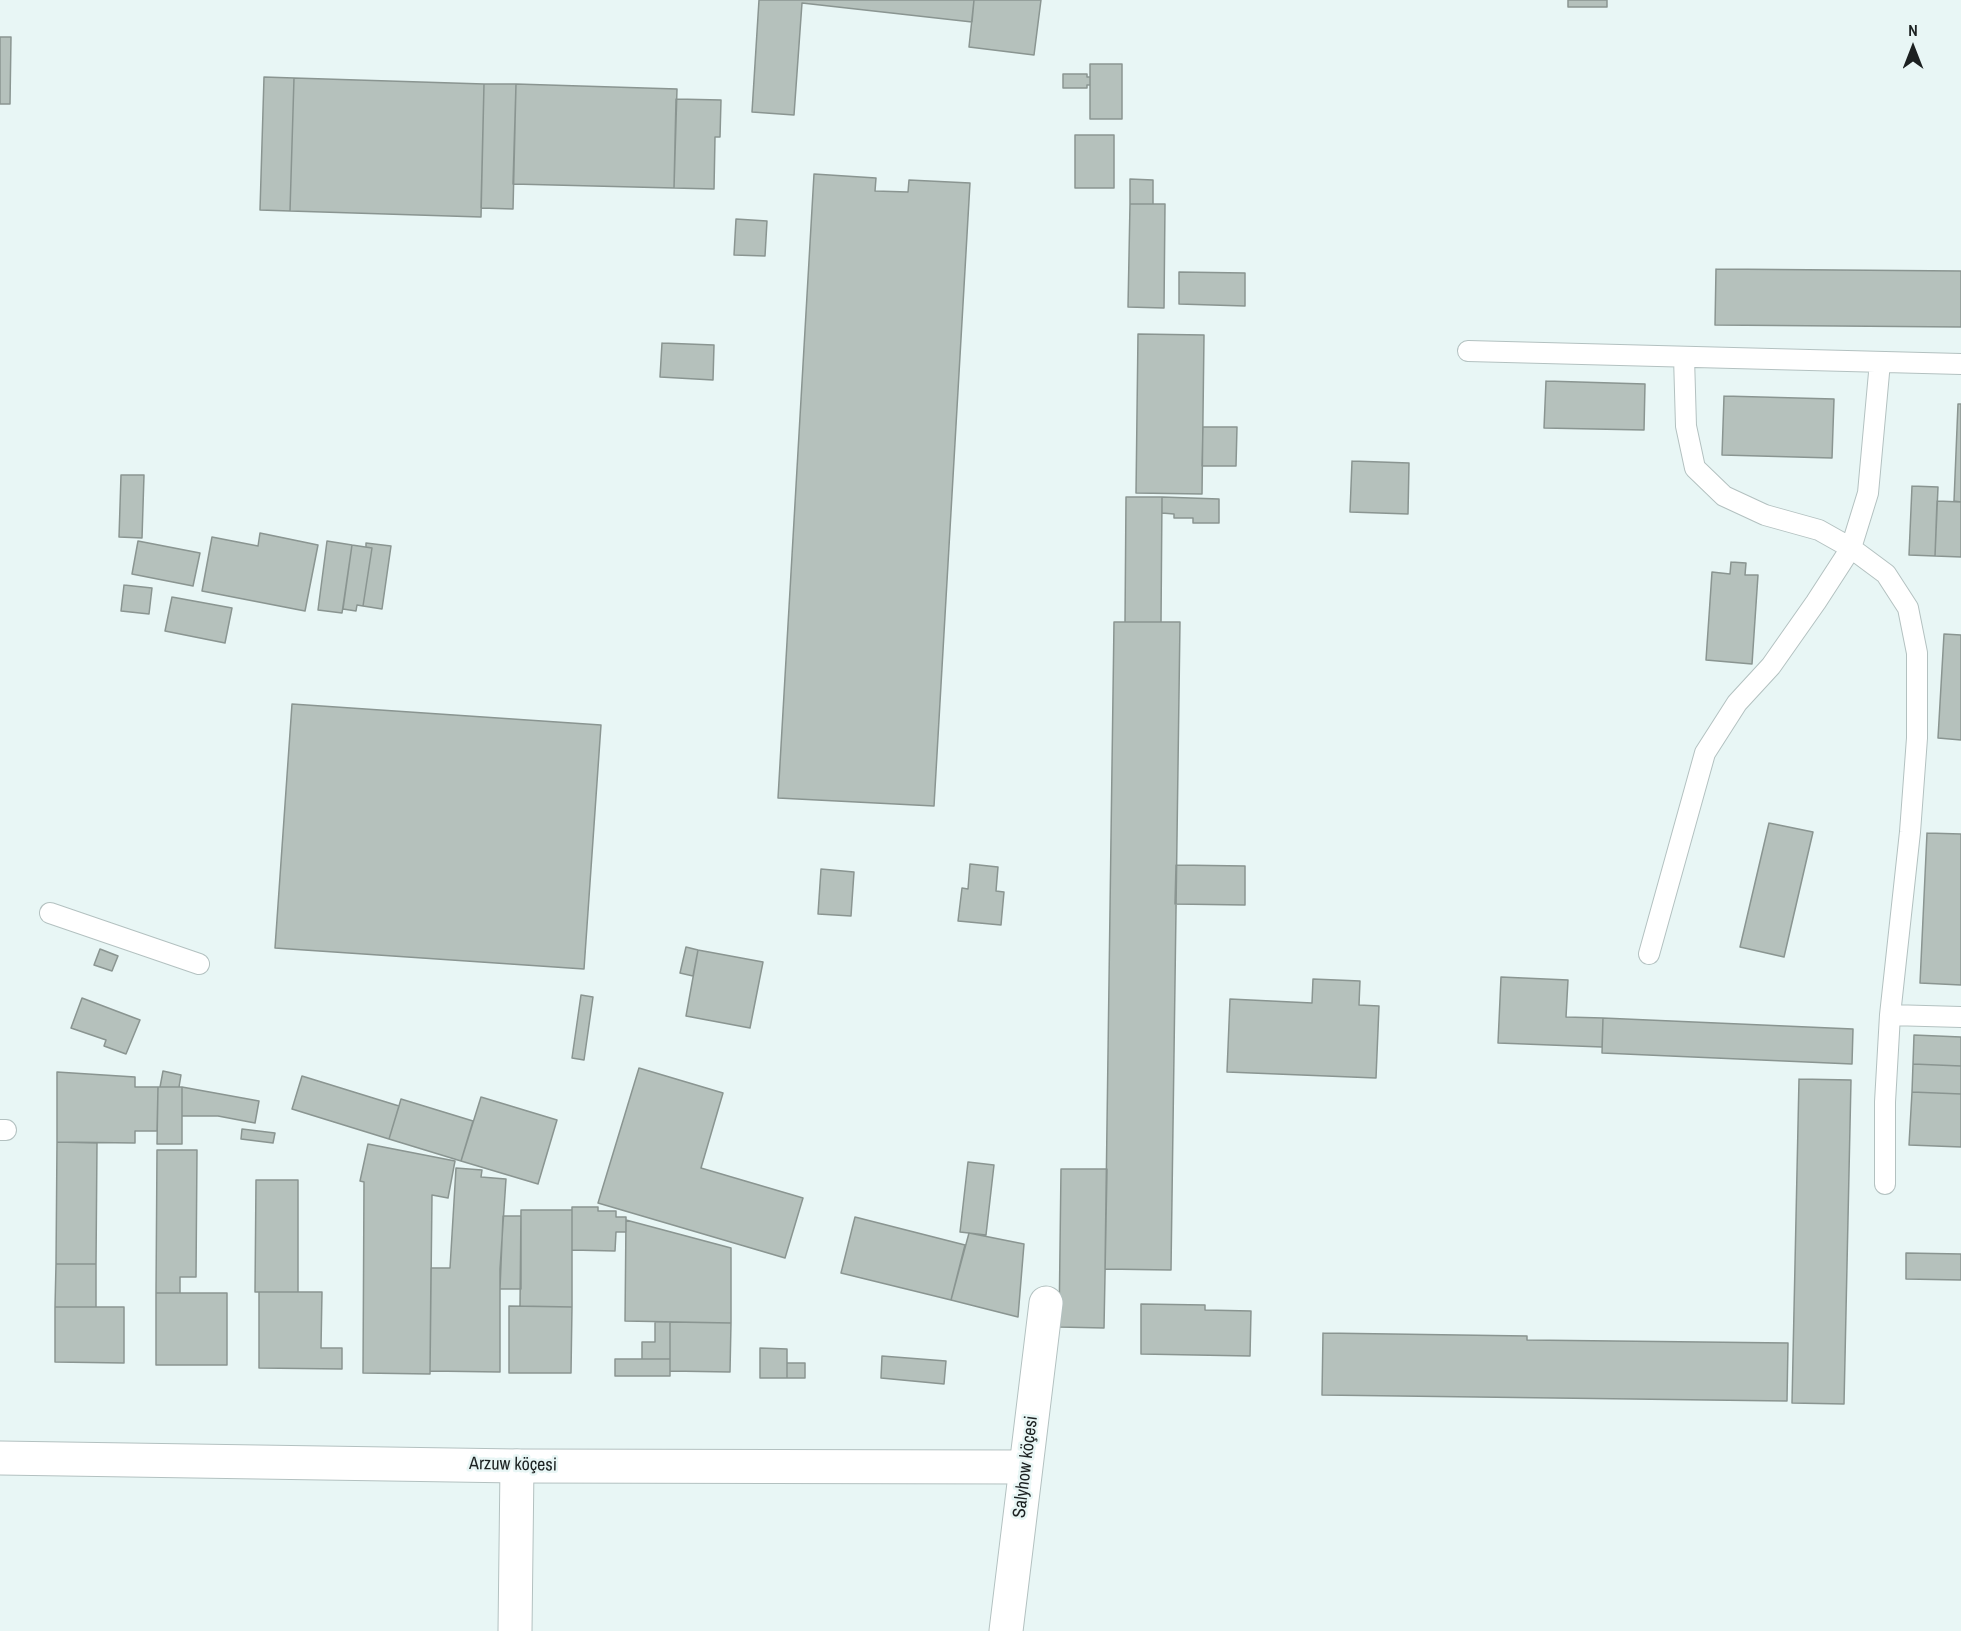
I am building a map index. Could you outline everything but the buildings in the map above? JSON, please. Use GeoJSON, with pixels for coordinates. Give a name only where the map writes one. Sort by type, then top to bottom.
{"type":"FeatureCollection","features":[{"type":"Feature","properties":{"kind":"street","name":"Salyhow köçesi"},"geometry":{"type":"LineString","coordinates":[[1006,1631],[1046,1303]]}},
{"type":"Feature","properties":{"kind":"street","name":"Arzuw köçesi"},"geometry":{"type":"LineString","coordinates":[[0,1458],[517,1466],[1026,1467]]}},
{"type":"Feature","properties":{"kind":"street"},"geometry":{"type":"LineString","coordinates":[[515,1631],[517,1466]]}},
{"type":"Feature","properties":{"kind":"lane"},"geometry":{"type":"LineString","coordinates":[[1468,351],[1961,364]]}},
{"type":"Feature","properties":{"kind":"lane"},"geometry":{"type":"LineString","coordinates":[[1684,357],[1686,426],[1695,468],[1724,496],[1765,515],[1819,530],[1851,548],[1886,574],[1908,608],[1917,653],[1917,738],[1911,820],[1890,1015],[1884,1102],[1885,1184]]}},
{"type":"Feature","properties":{"kind":"lane"},"geometry":{"type":"LineString","coordinates":[[1649,954],[1705,753],[1737,703],[1770,666],[1851,548],[1869,493],[1880,362]]}},
{"type":"Feature","properties":{"kind":"lane"},"geometry":{"type":"LineString","coordinates":[[50,913],[199,964]]}},
{"type":"Feature","properties":{"kind":"lane"},"geometry":{"type":"LineString","coordinates":[[1890,1015],[1961,1017]]}}]}
